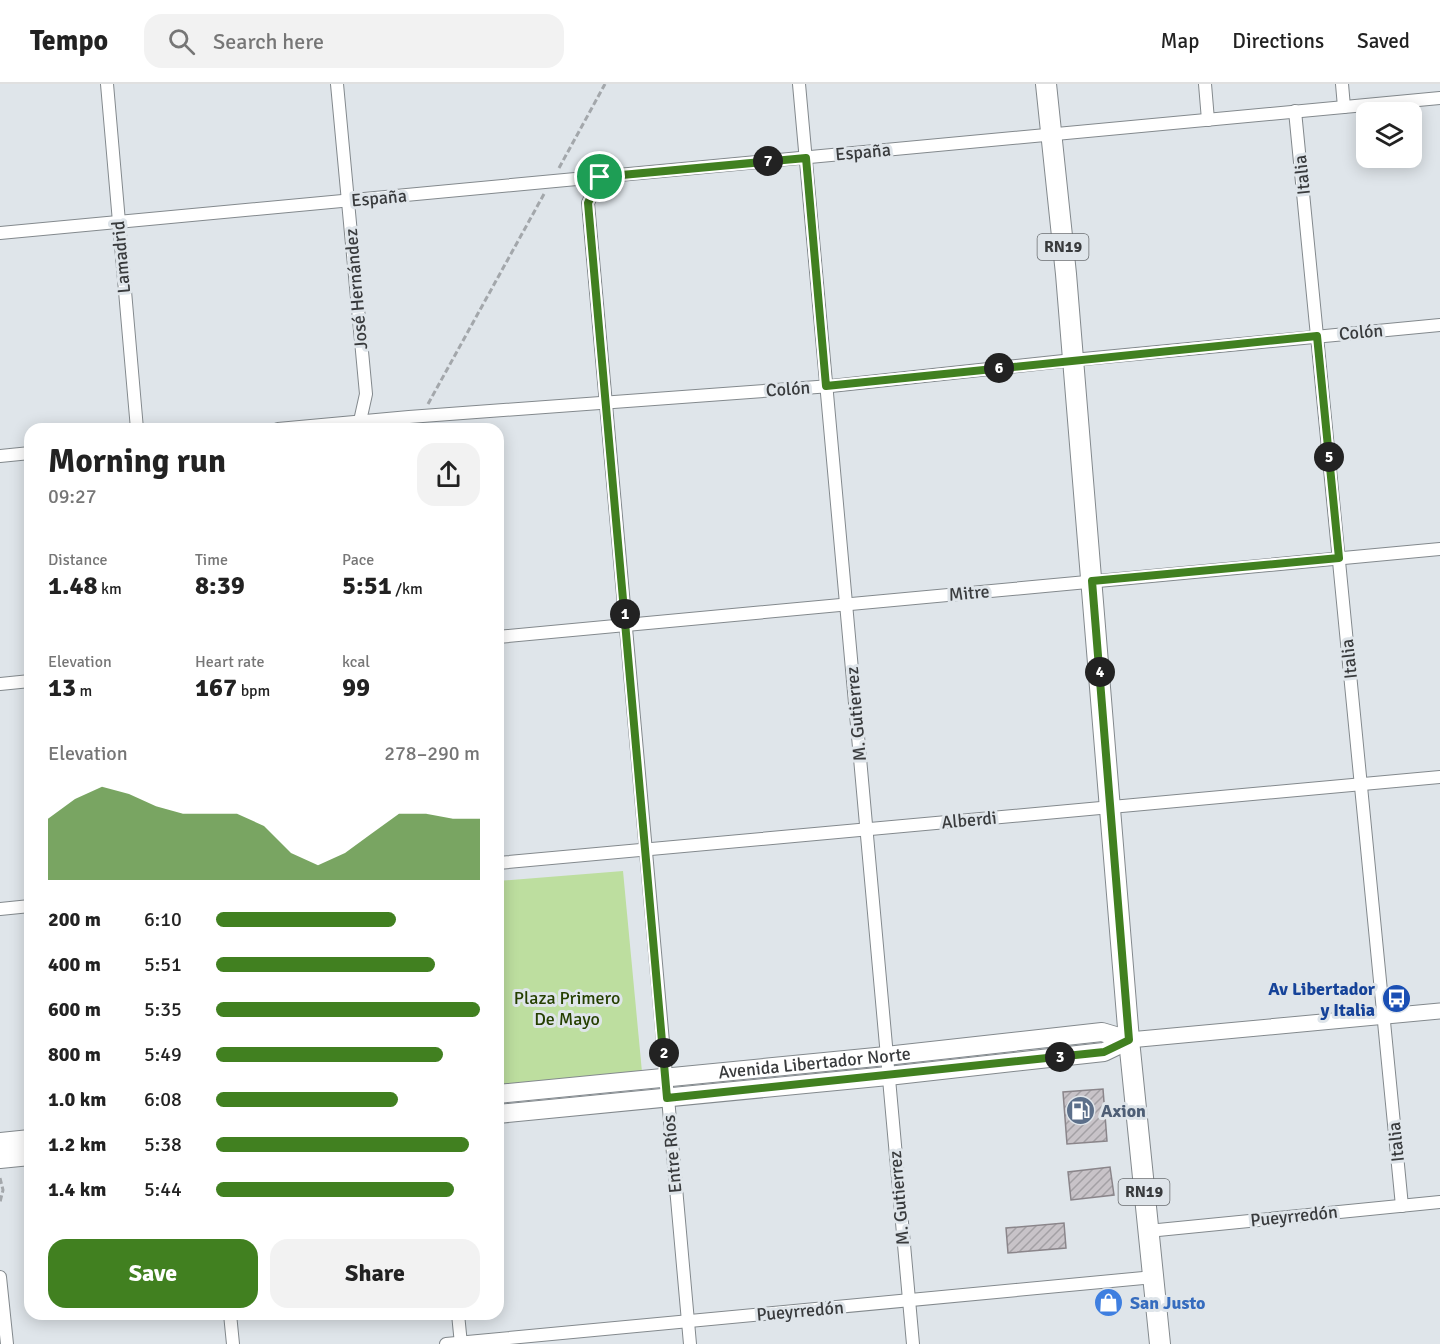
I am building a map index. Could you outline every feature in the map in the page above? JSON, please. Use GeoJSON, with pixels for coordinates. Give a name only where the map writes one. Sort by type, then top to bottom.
{"type":"FeatureCollection","features":[{"type":"Feature","properties":{"kind":"main road","name":"RN19"},"geometry":{"type":"LineString","coordinates":[[1047,84],[1092,581],[1129,1040],[1160,1344]]}},
{"type":"Feature","properties":{"kind":"main road","name":"Avenida Libertador Norte"},"geometry":{"type":"LineString","coordinates":[[504,1093],[886,1056],[1102,1032],[1129,1040]]}},
{"type":"Feature","properties":{"kind":"main road","name":"Avenida Libertador Norte"},"geometry":{"type":"LineString","coordinates":[[504,1113],[888,1076],[1104,1052],[1129,1040]]}},
{"type":"Feature","properties":{"kind":"main road"},"geometry":{"type":"LineString","coordinates":[[0,1142],[24,1140]]}},
{"type":"Feature","properties":{"kind":"main road"},"geometry":{"type":"LineString","coordinates":[[0,1160],[24,1157]]}},
{"type":"Feature","properties":{"kind":"street","name":"Lamadrid"},"geometry":{"type":"LineString","coordinates":[[106,84],[136,423]]}},
{"type":"Feature","properties":{"kind":"street","name":"José Hernández"},"geometry":{"type":"LineString","coordinates":[[337,84],[366,393],[360,421]]}},
{"type":"Feature","properties":{"kind":"street","name":"M. Gutierrez"},"geometry":{"type":"LineString","coordinates":[[799,84],[913,1344]]}},
{"type":"Feature","properties":{"kind":"street"},"geometry":{"type":"LineString","coordinates":[[1205,84],[1208,120]]}},
{"type":"Feature","properties":{"kind":"street"},"geometry":{"type":"LineString","coordinates":[[1342,84],[1344,107]]}},
{"type":"Feature","properties":{"kind":"street","name":"España"},"geometry":{"type":"LineString","coordinates":[[0,233],[1440,98]]}},
{"type":"Feature","properties":{"kind":"street","name":"Italia"},"geometry":{"type":"LineString","coordinates":[[1295,111],[1402,1206]]}},
{"type":"Feature","properties":{"kind":"street","name":"Entre Ríos"},"geometry":{"type":"LineString","coordinates":[[600,177],[588,203],[690,1344]]}},
{"type":"Feature","properties":{"kind":"street","name":"Colón"},"geometry":{"type":"LineString","coordinates":[[340,423],[826,386],[1440,325]]}},
{"type":"Feature","properties":{"kind":"street"},"geometry":{"type":"LineString","coordinates":[[0,456],[24,454]]}},
{"type":"Feature","properties":{"kind":"street","name":"Mitre"},"geometry":{"type":"LineString","coordinates":[[504,636],[1440,549]]}},
{"type":"Feature","properties":{"kind":"street"},"geometry":{"type":"LineString","coordinates":[[0,684],[24,682]]}},
{"type":"Feature","properties":{"kind":"street","name":"Alberdi"},"geometry":{"type":"LineString","coordinates":[[504,862],[1440,777]]}},
{"type":"Feature","properties":{"kind":"street"},"geometry":{"type":"LineString","coordinates":[[0,909],[24,907]]}},
{"type":"Feature","properties":{"kind":"street","name":"Avenida Libertador Norte"},"geometry":{"type":"LineString","coordinates":[[1129,1040],[1440,1011]]}},
{"type":"Feature","properties":{"kind":"street","name":"Pueyrredón"},"geometry":{"type":"LineString","coordinates":[[1148,1231],[1440,1202]]}},
{"type":"Feature","properties":{"kind":"street"},"geometry":{"type":"LineString","coordinates":[[0,1277],[7,1344]]}},
{"type":"Feature","properties":{"kind":"street","name":"Pueyrredón"},"geometry":{"type":"LineString","coordinates":[[446,1344],[1154,1277]]}},
{"type":"Feature","properties":{"kind":"street"},"geometry":{"type":"LineString","coordinates":[[231,1320],[233,1344]]}},
{"type":"Feature","properties":{"kind":"street"},"geometry":{"type":"LineString","coordinates":[[458,1320],[460,1343]]}},
{"type":"Feature","properties":{"kind":"path"},"geometry":{"type":"LineString","coordinates":[[421,416],[604,84]]}},
{"type":"Feature","properties":{"kind":"path"},"geometry":{"type":"LineString","coordinates":[[0,1178],[3,1190],[0,1202]]}},
{"type":"Feature","properties":{"kind":"green space","name":"Plaza Primero De Mayo"},"geometry":{"type":"Polygon","coordinates":[[[623,871],[642,1072],[504,1085],[504,881],[623,871]]]}},
{"type":"Feature","properties":{"kind":"building"},"geometry":{"type":"Polygon","coordinates":[[[1103,1089],[1107,1141],[1067,1144],[1063,1092],[1103,1089]]]}},
{"type":"Feature","properties":{"kind":"building"},"geometry":{"type":"Polygon","coordinates":[[[1110,1167],[1114,1195],[1071,1200],[1068,1172],[1110,1167]]]}},
{"type":"Feature","properties":{"kind":"building"},"geometry":{"type":"Polygon","coordinates":[[[1064,1223],[1066,1248],[1008,1253],[1006,1228],[1064,1223]]]}},
{"type":"Feature","properties":{"kind":"place","name":"Av Libertador y Italia"},"geometry":{"type":"Point","coordinates":[1396,999]}},
{"type":"Feature","properties":{"kind":"place","name":"Axion"},"geometry":{"type":"Point","coordinates":[1080,1111]}},
{"type":"Feature","properties":{"kind":"place","name":"San Justo"},"geometry":{"type":"Point","coordinates":[1109,1303]}},
{"type":"Feature","properties":{"kind":"route"},"geometry":{"type":"LineString","coordinates":[[806,158],[826,386],[1317,336],[1339,558],[1092,581],[1129,1040],[1104,1052],[667,1098],[588,203],[600,177],[806,158]]}}]}
